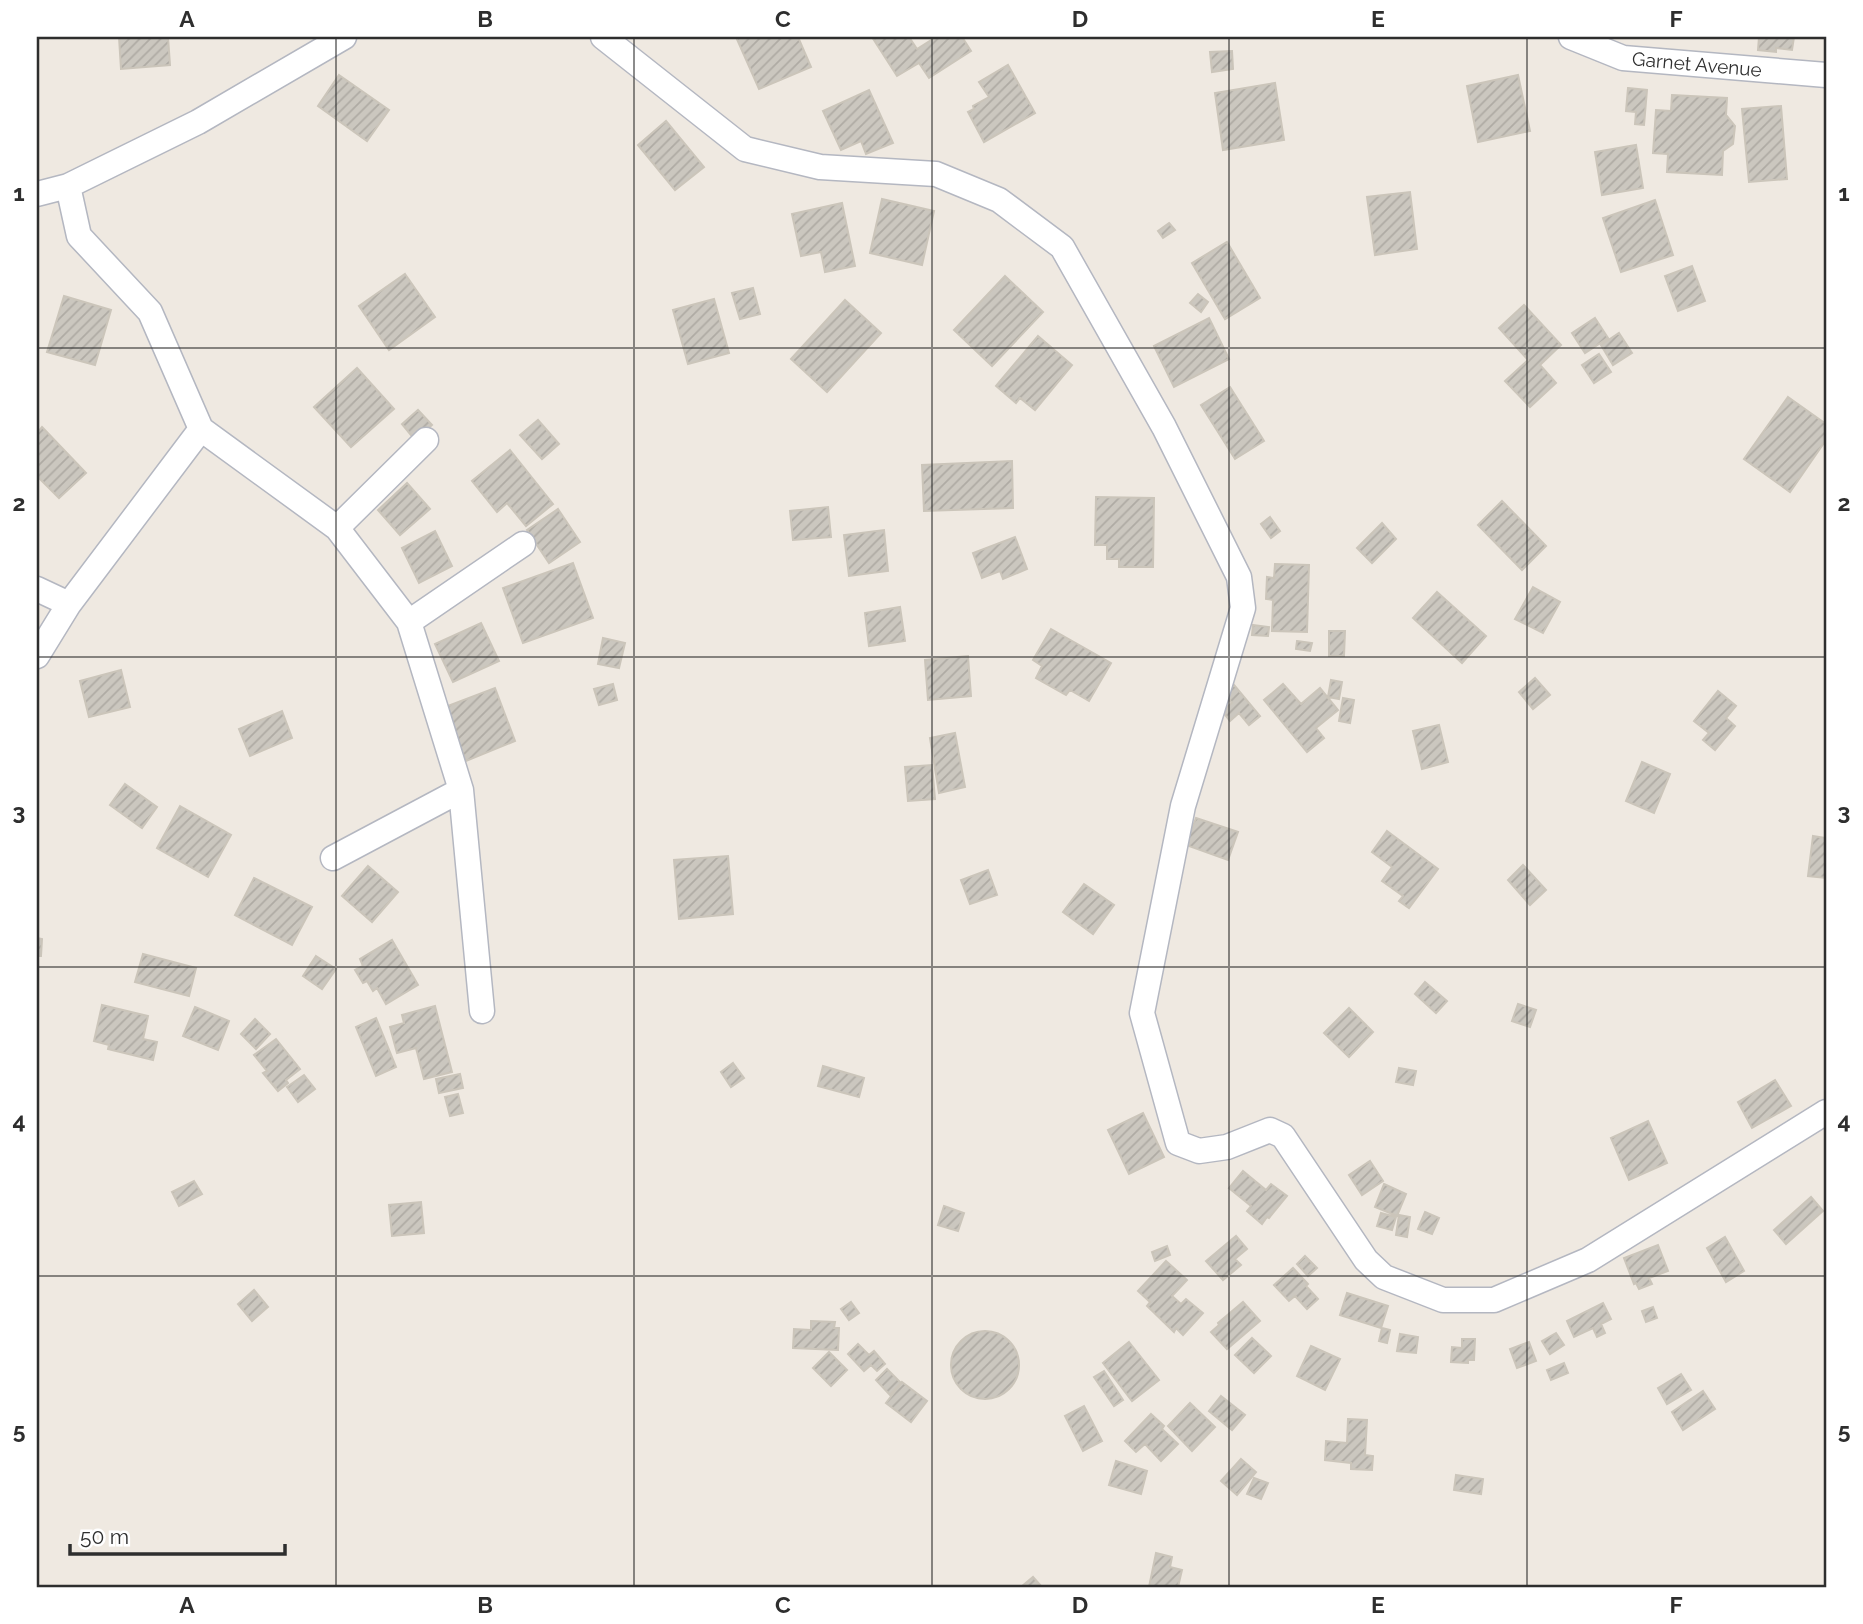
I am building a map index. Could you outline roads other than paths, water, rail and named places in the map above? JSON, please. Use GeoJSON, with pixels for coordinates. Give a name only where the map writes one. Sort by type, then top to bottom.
{"type":"FeatureCollection","features":[{"type":"Feature","properties":{"kind":"street"},"geometry":{"type":"LineString","coordinates":[[37,194],[68,186],[198,122],[344,37]]}},
{"type":"Feature","properties":{"kind":"street"},"geometry":{"type":"LineString","coordinates":[[603,37],[745,149],[820,167],[936,174],[999,200],[1062,247],[1164,427],[1239,577],[1243,607],[1184,806],[1142,1013],[1178,1143],[1199,1151],[1227,1147],[1270,1130],[1283,1136],[1366,1260],[1384,1277],[1443,1300],[1494,1300],[1588,1260],[1826,1112]]}},
{"type":"Feature","properties":{"kind":"street","name":"Garnet Avenue"},"geometry":{"type":"LineString","coordinates":[[1571,37],[1623,58],[1826,75]]}},
{"type":"Feature","properties":{"kind":"street"},"geometry":{"type":"LineString","coordinates":[[68,186],[79,236],[150,312],[201,429],[337,528],[409,622],[461,790],[482,1011]]}},
{"type":"Feature","properties":{"kind":"street"},"geometry":{"type":"LineString","coordinates":[[37,656],[69,604],[201,429]]}},
{"type":"Feature","properties":{"kind":"street"},"geometry":{"type":"LineString","coordinates":[[337,528],[426,440]]}},
{"type":"Feature","properties":{"kind":"street"},"geometry":{"type":"LineString","coordinates":[[409,622],[523,544]]}},
{"type":"Feature","properties":{"kind":"street"},"geometry":{"type":"LineString","coordinates":[[37,589],[69,604]]}},
{"type":"Feature","properties":{"kind":"street"},"geometry":{"type":"LineString","coordinates":[[333,858],[461,790]]}}]}
